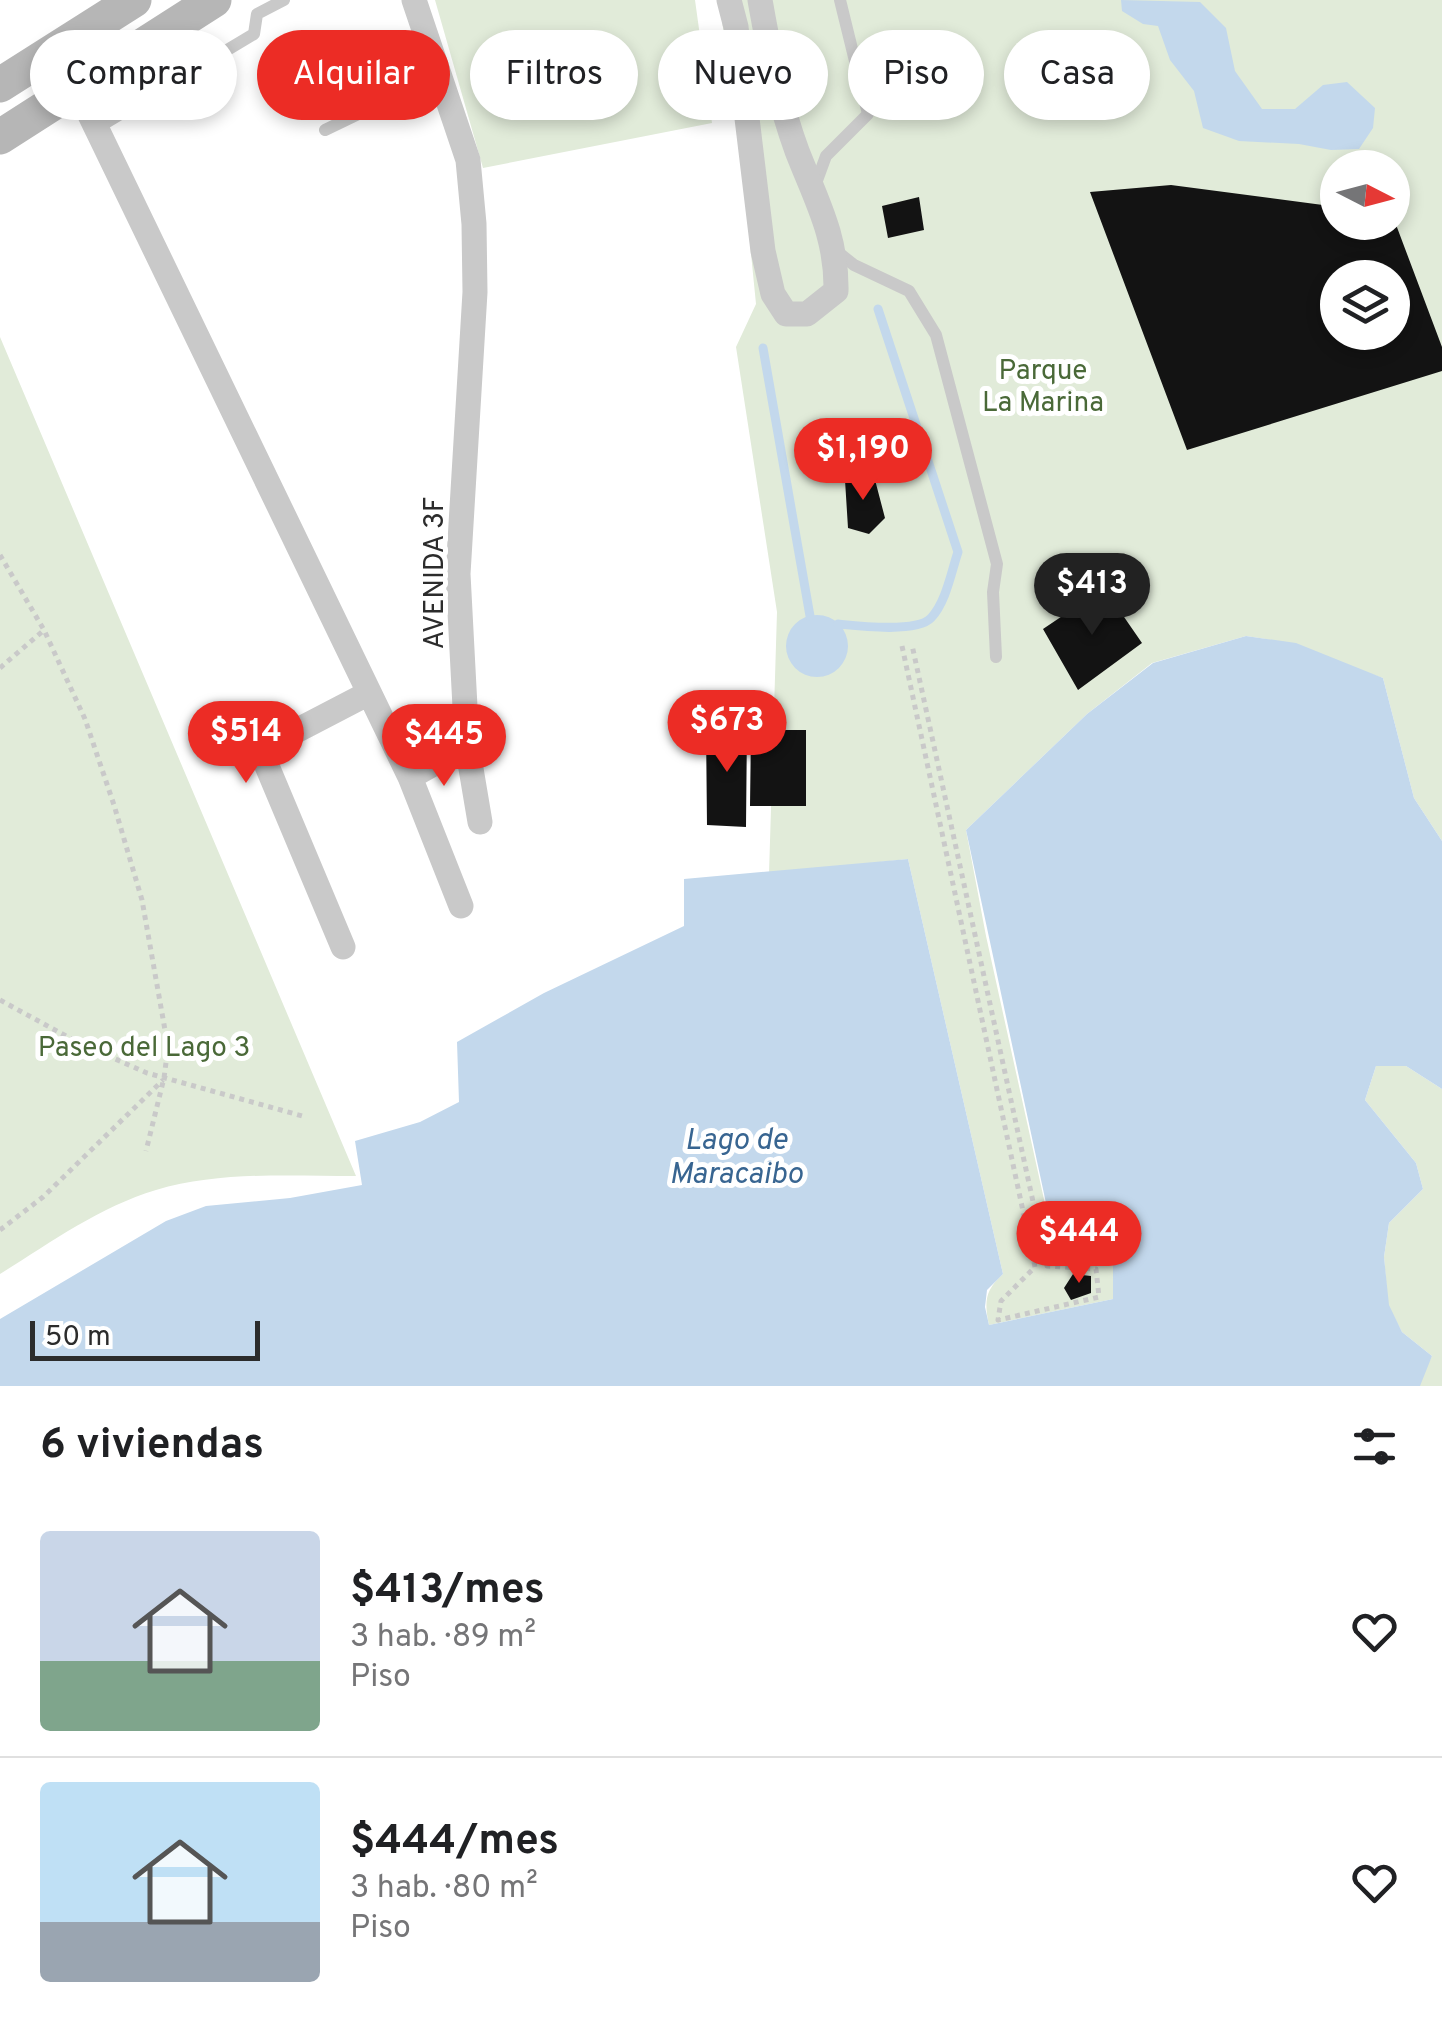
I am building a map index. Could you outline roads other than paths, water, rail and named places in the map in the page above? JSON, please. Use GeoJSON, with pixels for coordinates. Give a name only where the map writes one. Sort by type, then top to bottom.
{"type":"FeatureCollection","features":[{"type":"Feature","properties":{"kind":"main road"},"geometry":{"type":"LineString","coordinates":[[0,85],[134,0]]}},
{"type":"Feature","properties":{"kind":"main road"},"geometry":{"type":"LineString","coordinates":[[168,30],[214,0]]}},
{"type":"Feature","properties":{"kind":"main road"},"geometry":{"type":"LineString","coordinates":[[0,138],[30,119]]}},
{"type":"Feature","properties":{"kind":"street","name":"AVENIDA 3F"},"geometry":{"type":"LineString","coordinates":[[414,0],[424,30]]}},
{"type":"Feature","properties":{"kind":"street"},"geometry":{"type":"LineString","coordinates":[[729,0],[763,250],[774,294],[786,314],[807,314],[836,291],[836,268],[824,212],[797,151],[774,77],[760,0]]}},
{"type":"Feature","properties":{"kind":"street","name":"AVENIDA 3F"},"geometry":{"type":"LineString","coordinates":[[450,107],[468,160],[474,224],[475,292],[458,574],[466,745],[480,822]]}},
{"type":"Feature","properties":{"kind":"street"},"geometry":{"type":"LineString","coordinates":[[93,120],[410,777],[461,906]]}},
{"type":"Feature","properties":{"kind":"street"},"geometry":{"type":"LineString","coordinates":[[343,947],[264,760],[271,744],[369,693]]}},
{"type":"Feature","properties":{"kind":"street"},"geometry":{"type":"LineString","coordinates":[[410,777],[466,745]]}},
{"type":"Feature","properties":{"kind":"lane"},"geometry":{"type":"LineString","coordinates":[[97,128],[254,34],[257,14],[284,0]]}},
{"type":"Feature","properties":{"kind":"lane"},"geometry":{"type":"LineString","coordinates":[[814,189],[826,156],[868,114],[840,0]]}},
{"type":"Feature","properties":{"kind":"lane"},"geometry":{"type":"LineString","coordinates":[[325,130],[346,120]]}},
{"type":"Feature","properties":{"kind":"lane"},"geometry":{"type":"LineString","coordinates":[[832,248],[854,265],[908,291],[936,336],[998,564],[993,592],[996,658]]}},
{"type":"Feature","properties":{"kind":"water"},"geometry":{"type":"Polygon","coordinates":[[[1121,0],[1200,2],[1226,28],[1235,71],[1262,109],[1295,109],[1323,85],[1347,82],[1375,108],[1373,128],[1359,149],[1331,150],[1239,141],[1203,128],[1194,91],[1170,60],[1158,26],[1143,24],[1122,11],[1121,0]]]}},
{"type":"Feature","properties":{"kind":"water"},"geometry":{"type":"Polygon","coordinates":[[[817,615],[839,624],[848,646],[839,668],[817,677],[795,668],[786,646],[795,624],[817,615]]]}},
{"type":"Feature","properties":{"kind":"water","name":"Lago de Maracaibo"},"geometry":{"type":"Polygon","coordinates":[[[1246,636],[1296,643],[1383,678],[1414,798],[1442,841],[1442,1089],[1406,1066],[1376,1066],[1365,1100],[1416,1163],[1423,1189],[1389,1223],[1384,1257],[1389,1305],[1402,1332],[1432,1356],[1420,1386],[0,1386],[0,1319],[166,1221],[206,1206],[290,1198],[362,1185],[355,1141],[420,1122],[459,1102],[457,1042],[544,993],[684,926],[684,879],[908,859],[1003,1274],[987,1290],[989,1325],[1113,1299],[1113,1263],[1055,1245],[966,830],[1087,714],[1153,663],[1246,636]]]}},
{"type":"Feature","properties":{"kind":"waterway"},"geometry":{"type":"LineString","coordinates":[[838,624],[887,627],[924,623],[941,604],[958,552],[878,309]]}},
{"type":"Feature","properties":{"kind":"waterway"},"geometry":{"type":"LineString","coordinates":[[763,348],[810,616]]}},
{"type":"Feature","properties":{"kind":"park label","name":"Parque La Marina"},"geometry":{"type":"Point","coordinates":[1043,385]}},
{"type":"Feature","properties":{"kind":"park label","name":"Paseo del Lago 3"},"geometry":{"type":"Point","coordinates":[144,1046]}}]}
